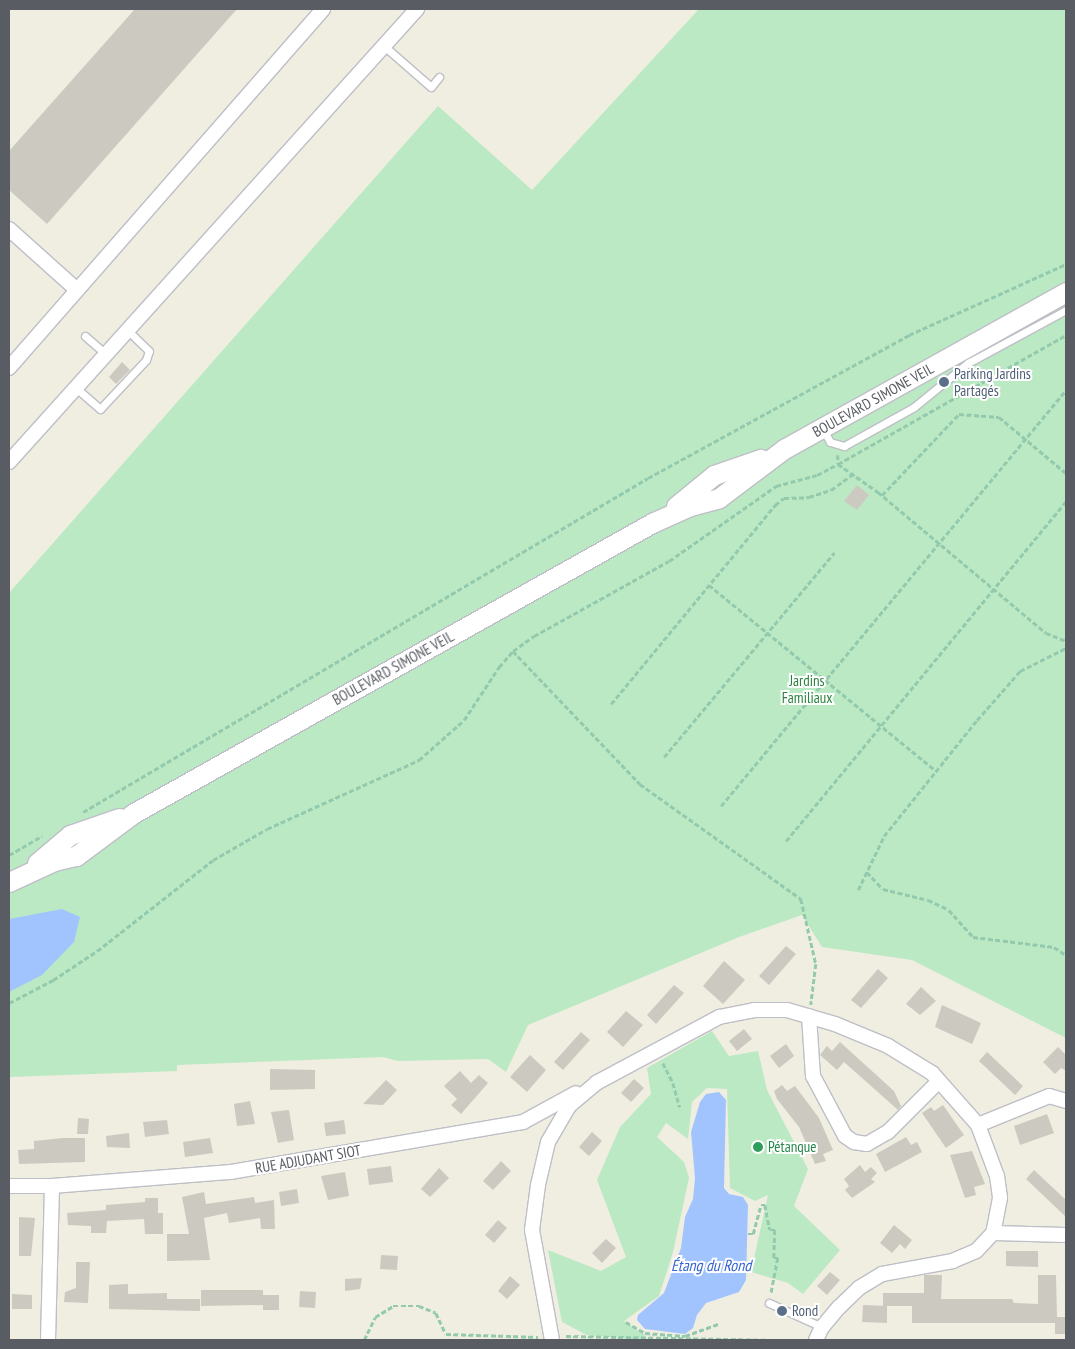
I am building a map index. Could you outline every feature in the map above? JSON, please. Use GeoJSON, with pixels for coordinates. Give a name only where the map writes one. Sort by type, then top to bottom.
{"type":"FeatureCollection","features":[{"type":"Feature","properties":{"kind":"main road","name":"BOULEVARD SIMONE VEIL"},"geometry":{"type":"LineString","coordinates":[[13,880],[70,835],[134,812],[652,523],[714,475],[784,449],[1066,292]]}},
{"type":"Feature","properties":{"kind":"street"},"geometry":{"type":"LineString","coordinates":[[9,368],[323,9]]}},
{"type":"Feature","properties":{"kind":"street"},"geometry":{"type":"LineString","coordinates":[[9,462],[417,9]]}},
{"type":"Feature","properties":{"kind":"street"},"geometry":{"type":"LineString","coordinates":[[9,229],[77,290]]}},
{"type":"Feature","properties":{"kind":"street"},"geometry":{"type":"LineString","coordinates":[[552,1340],[532,1230],[538,1185],[548,1142],[569,1106],[596,1083],[719,1017],[754,1010],[787,1010],[809,1016],[888,1046],[939,1081],[978,1125],[997,1176],[1000,1198],[993,1233],[976,1251],[953,1261],[882,1274],[859,1288],[819,1334]]}},
{"type":"Feature","properties":{"kind":"street"},"geometry":{"type":"LineString","coordinates":[[809,1016],[813,1076],[845,1136],[854,1142],[867,1144],[888,1132],[939,1081]]}},
{"type":"Feature","properties":{"kind":"street","name":"RUE ADJUDANT SIOT"},"geometry":{"type":"LineString","coordinates":[[9,1186],[52,1186],[231,1172],[523,1122],[596,1083]]}},
{"type":"Feature","properties":{"kind":"street"},"geometry":{"type":"LineString","coordinates":[[978,1125],[1049,1096],[1066,1101]]}},
{"type":"Feature","properties":{"kind":"street"},"geometry":{"type":"LineString","coordinates":[[48,1340],[52,1186]]}},
{"type":"Feature","properties":{"kind":"street"},"geometry":{"type":"LineString","coordinates":[[993,1233],[1066,1234]]}},
{"type":"Feature","properties":{"kind":"lane"},"geometry":{"type":"LineString","coordinates":[[384,46],[431,87],[439,77]]}},
{"type":"Feature","properties":{"kind":"lane"},"geometry":{"type":"LineString","coordinates":[[822,428],[830,442],[844,446],[914,407],[968,363],[1066,310]]}},
{"type":"Feature","properties":{"kind":"lane"},"geometry":{"type":"LineString","coordinates":[[76,388],[100,409],[146,360],[149,351],[127,330]]}},
{"type":"Feature","properties":{"kind":"lane"},"geometry":{"type":"LineString","coordinates":[[84,336],[106,354]]}},
{"type":"Feature","properties":{"kind":"lane"},"geometry":{"type":"LineString","coordinates":[[769,1303],[819,1334]]}},
{"type":"Feature","properties":{"kind":"path"},"geometry":{"type":"LineString","coordinates":[[77,816],[648,478],[910,335],[1066,264]]}},
{"type":"Feature","properties":{"kind":"path"},"geometry":{"type":"LineString","coordinates":[[9,1002],[54,980],[97,951],[214,860],[267,829],[419,760],[464,720],[513,651],[566,617],[669,561],[776,486],[816,475],[838,464],[1066,335]]}},
{"type":"Feature","properties":{"kind":"path"},"geometry":{"type":"LineString","coordinates":[[721,806],[1024,438],[1066,390]]}},
{"type":"Feature","properties":{"kind":"path"},"geometry":{"type":"LineString","coordinates":[[882,495],[959,414],[999,416],[1066,473]]}},
{"type":"Feature","properties":{"kind":"path"},"geometry":{"type":"LineString","coordinates":[[838,464],[882,495],[1046,633],[1066,641]]}},
{"type":"Feature","properties":{"kind":"path"},"geometry":{"type":"LineString","coordinates":[[611,704],[784,498],[808,497],[831,490],[853,474]]}},
{"type":"Feature","properties":{"kind":"path"},"geometry":{"type":"LineString","coordinates":[[786,841],[1066,501]]}},
{"type":"Feature","properties":{"kind":"path"},"geometry":{"type":"LineString","coordinates":[[664,757],[834,553]]}},
{"type":"Feature","properties":{"kind":"path"},"geometry":{"type":"LineString","coordinates":[[709,585],[936,771]]}},
{"type":"Feature","properties":{"kind":"path"},"geometry":{"type":"LineString","coordinates":[[858,890],[884,836],[1020,670],[1066,648]]}},
{"type":"Feature","properties":{"kind":"path"},"geometry":{"type":"LineString","coordinates":[[513,651],[640,784],[801,899],[816,964],[809,1016]]}},
{"type":"Feature","properties":{"kind":"path"},"geometry":{"type":"LineString","coordinates":[[9,855],[43,836]]}},
{"type":"Feature","properties":{"kind":"path"},"geometry":{"type":"LineString","coordinates":[[866,872],[883,889],[928,900],[949,910],[973,937],[1054,947],[1066,955]]}},
{"type":"Feature","properties":{"kind":"path"},"geometry":{"type":"LineString","coordinates":[[656,1051],[673,1083],[680,1107]]}},
{"type":"Feature","properties":{"kind":"path"},"geometry":{"type":"LineString","coordinates":[[748,1234],[753,1234],[760,1205],[765,1205],[770,1230],[775,1230],[774,1258],[778,1258],[769,1303]]}},
{"type":"Feature","properties":{"kind":"path"},"geometry":{"type":"LineString","coordinates":[[626,1322],[645,1333],[685,1336],[718,1324]]}},
{"type":"Feature","properties":{"kind":"green space","name":"Jardins Familiaux"},"geometry":{"type":"Polygon","coordinates":[[[699,9],[1066,9],[1066,1038],[912,960],[822,947],[802,915],[739,937],[528,1025],[506,1072],[488,1059],[398,1061],[383,1057],[177,1065],[177,1071],[9,1077],[9,593],[438,106],[532,190],[699,9]]]}},
{"type":"Feature","properties":{"kind":"green space"},"geometry":{"type":"Polygon","coordinates":[[[712,1031],[729,1056],[758,1051],[767,1090],[808,1169],[794,1206],[840,1250],[803,1294],[788,1283],[751,1272],[768,1195],[755,1201],[730,1188],[727,1089],[707,1088],[692,1102],[688,1139],[666,1123],[657,1137],[684,1162],[689,1178],[673,1252],[659,1296],[624,1321],[645,1335],[642,1340],[587,1335],[562,1322],[548,1250],[601,1271],[626,1257],[597,1180],[620,1127],[651,1094],[647,1068],[712,1031]]]}},
{"type":"Feature","properties":{"kind":"water"},"geometry":{"type":"Polygon","coordinates":[[[62,909],[80,917],[74,942],[42,975],[9,992],[9,919],[62,909]]]}},
{"type":"Feature","properties":{"kind":"water","name":"Étang du Rond"},"geometry":{"type":"Polygon","coordinates":[[[719,1092],[726,1100],[724,1188],[729,1194],[743,1197],[748,1205],[746,1280],[739,1292],[706,1303],[697,1315],[693,1328],[685,1334],[645,1329],[637,1320],[638,1315],[664,1293],[681,1248],[685,1217],[693,1199],[695,1178],[691,1132],[700,1102],[706,1094],[719,1092]]]}},
{"type":"Feature","properties":{"kind":"building"},"geometry":{"type":"Polygon","coordinates":[[[135,9],[237,9],[47,224],[9,190],[9,151],[135,9]]]}},
{"type":"Feature","properties":{"kind":"building"},"geometry":{"type":"Polygon","coordinates":[[[122,362],[130,370],[116,384],[109,377],[122,362]]]}},
{"type":"Feature","properties":{"kind":"building"},"geometry":{"type":"Polygon","coordinates":[[[857,485],[869,495],[857,510],[844,501],[857,485]]]}},
{"type":"Feature","properties":{"kind":"building"},"geometry":{"type":"Polygon","coordinates":[[[786,946],[796,954],[769,985],[759,976],[786,946]]]}},
{"type":"Feature","properties":{"kind":"building"},"geometry":{"type":"Polygon","coordinates":[[[724,961],[745,980],[723,1004],[703,986],[724,961]]]}},
{"type":"Feature","properties":{"kind":"building"},"geometry":{"type":"Polygon","coordinates":[[[878,969],[888,978],[861,1008],[851,1000],[878,969]]]}},
{"type":"Feature","properties":{"kind":"building"},"geometry":{"type":"Polygon","coordinates":[[[674,985],[684,993],[656,1024],[647,1015],[674,985]]]}},
{"type":"Feature","properties":{"kind":"building"},"geometry":{"type":"Polygon","coordinates":[[[921,987],[936,1001],[920,1015],[906,1004],[921,987]]]}},
{"type":"Feature","properties":{"kind":"building"},"geometry":{"type":"Polygon","coordinates":[[[942,1005],[981,1023],[972,1044],[935,1027],[942,1005]]]}},
{"type":"Feature","properties":{"kind":"building"},"geometry":{"type":"Polygon","coordinates":[[[626,1011],[643,1025],[623,1047],[607,1032],[626,1011]]]}},
{"type":"Feature","properties":{"kind":"building"},"geometry":{"type":"Polygon","coordinates":[[[744,1029],[752,1039],[737,1051],[729,1041],[744,1029]]]}},
{"type":"Feature","properties":{"kind":"building"},"geometry":{"type":"Polygon","coordinates":[[[581,1032],[590,1040],[563,1070],[554,1062],[581,1032]]]}},
{"type":"Feature","properties":{"kind":"building"},"geometry":{"type":"Polygon","coordinates":[[[840,1042],[894,1091],[901,1106],[898,1110],[844,1062],[837,1070],[820,1055],[827,1046],[832,1051],[840,1042]]]}},
{"type":"Feature","properties":{"kind":"building"},"geometry":{"type":"Polygon","coordinates":[[[786,1044],[794,1056],[779,1068],[770,1056],[786,1044]]]}},
{"type":"Feature","properties":{"kind":"building"},"geometry":{"type":"Polygon","coordinates":[[[1058,1047],[1066,1055],[1066,1071],[1061,1068],[1055,1074],[1043,1062],[1058,1047]]]}},
{"type":"Feature","properties":{"kind":"building"},"geometry":{"type":"Polygon","coordinates":[[[987,1052],[1023,1086],[1015,1095],[979,1061],[987,1052]]]}},
{"type":"Feature","properties":{"kind":"building"},"geometry":{"type":"Polygon","coordinates":[[[530,1055],[546,1070],[527,1092],[510,1077],[530,1055]]]}},
{"type":"Feature","properties":{"kind":"building"},"geometry":{"type":"Polygon","coordinates":[[[270,1069],[315,1070],[315,1089],[270,1090],[270,1069]]]}},
{"type":"Feature","properties":{"kind":"building"},"geometry":{"type":"Polygon","coordinates":[[[460,1071],[471,1083],[479,1075],[488,1083],[461,1114],[451,1105],[457,1099],[444,1086],[460,1071]]]}},
{"type":"Feature","properties":{"kind":"building"},"geometry":{"type":"Polygon","coordinates":[[[634,1079],[644,1088],[631,1102],[621,1093],[634,1079]]]}},
{"type":"Feature","properties":{"kind":"building"},"geometry":{"type":"Polygon","coordinates":[[[386,1080],[397,1090],[383,1105],[363,1104],[386,1080]]]}},
{"type":"Feature","properties":{"kind":"building"},"geometry":{"type":"Polygon","coordinates":[[[782,1085],[787,1091],[795,1086],[819,1118],[833,1150],[823,1154],[826,1161],[815,1164],[799,1127],[777,1099],[774,1091],[782,1085]]]}},
{"type":"Feature","properties":{"kind":"building"},"geometry":{"type":"Polygon","coordinates":[[[250,1101],[255,1124],[237,1126],[234,1104],[250,1101]]]}},
{"type":"Feature","properties":{"kind":"building"},"geometry":{"type":"Polygon","coordinates":[[[943,1105],[964,1135],[946,1148],[922,1113],[931,1107],[934,1111],[943,1105]]]}},
{"type":"Feature","properties":{"kind":"building"},"geometry":{"type":"Polygon","coordinates":[[[289,1110],[294,1140],[278,1143],[271,1112],[289,1110]]]}},
{"type":"Feature","properties":{"kind":"building"},"geometry":{"type":"Polygon","coordinates":[[[1047,1114],[1054,1133],[1020,1145],[1014,1126],[1047,1114]]]}},
{"type":"Feature","properties":{"kind":"building"},"geometry":{"type":"Polygon","coordinates":[[[78,1118],[89,1119],[88,1134],[77,1134],[78,1118]]]}},
{"type":"Feature","properties":{"kind":"building"},"geometry":{"type":"Polygon","coordinates":[[[167,1120],[169,1134],[145,1137],[143,1122],[167,1120]]]}},
{"type":"Feature","properties":{"kind":"building"},"geometry":{"type":"Polygon","coordinates":[[[344,1120],[346,1134],[326,1136],[324,1123],[344,1120]]]}},
{"type":"Feature","properties":{"kind":"building"},"geometry":{"type":"Polygon","coordinates":[[[592,1132],[602,1141],[589,1156],[579,1147],[592,1132]]]}},
{"type":"Feature","properties":{"kind":"building"},"geometry":{"type":"Polygon","coordinates":[[[129,1133],[130,1148],[107,1147],[106,1136],[129,1133]]]}},
{"type":"Feature","properties":{"kind":"building"},"geometry":{"type":"Polygon","coordinates":[[[906,1137],[911,1145],[917,1142],[922,1152],[885,1172],[876,1154],[906,1137]]]}},
{"type":"Feature","properties":{"kind":"building"},"geometry":{"type":"Polygon","coordinates":[[[85,1138],[85,1162],[19,1164],[18,1150],[34,1149],[34,1141],[85,1138]]]}},
{"type":"Feature","properties":{"kind":"building"},"geometry":{"type":"Polygon","coordinates":[[[210,1138],[213,1153],[185,1157],[183,1142],[210,1138]]]}},
{"type":"Feature","properties":{"kind":"building"},"geometry":{"type":"Polygon","coordinates":[[[972,1151],[985,1184],[974,1187],[976,1195],[965,1198],[950,1155],[972,1151]]]}},
{"type":"Feature","properties":{"kind":"building"},"geometry":{"type":"Polygon","coordinates":[[[501,1161],[511,1171],[493,1190],[483,1181],[501,1161]]]}},
{"type":"Feature","properties":{"kind":"building"},"geometry":{"type":"Polygon","coordinates":[[[860,1165],[865,1172],[871,1167],[877,1173],[871,1179],[875,1182],[852,1198],[845,1190],[849,1186],[844,1179],[860,1165]]]}},
{"type":"Feature","properties":{"kind":"building"},"geometry":{"type":"Polygon","coordinates":[[[391,1166],[393,1182],[369,1185],[367,1169],[391,1166]]]}},
{"type":"Feature","properties":{"kind":"building"},"geometry":{"type":"Polygon","coordinates":[[[439,1168],[449,1178],[430,1197],[421,1189],[439,1168]]]}},
{"type":"Feature","properties":{"kind":"building"},"geometry":{"type":"Polygon","coordinates":[[[1034,1170],[1066,1200],[1066,1217],[1026,1179],[1034,1170]]]}},
{"type":"Feature","properties":{"kind":"building"},"geometry":{"type":"Polygon","coordinates":[[[345,1172],[349,1196],[328,1200],[321,1176],[345,1172]]]}},
{"type":"Feature","properties":{"kind":"building"},"geometry":{"type":"Polygon","coordinates":[[[297,1189],[299,1203],[281,1206],[279,1192],[297,1189]]]}},
{"type":"Feature","properties":{"kind":"building"},"geometry":{"type":"Polygon","coordinates":[[[204,1192],[206,1204],[254,1197],[255,1203],[274,1200],[275,1229],[261,1229],[260,1218],[229,1223],[227,1213],[204,1218],[210,1260],[167,1261],[167,1234],[189,1234],[182,1197],[204,1192]]]}},
{"type":"Feature","properties":{"kind":"building"},"geometry":{"type":"Polygon","coordinates":[[[145,1198],[158,1198],[158,1213],[163,1213],[163,1234],[145,1234],[144,1219],[107,1221],[106,1233],[91,1233],[91,1226],[68,1225],[67,1213],[106,1210],[106,1205],[145,1202],[145,1198]]]}},
{"type":"Feature","properties":{"kind":"building"},"geometry":{"type":"Polygon","coordinates":[[[19,1217],[35,1218],[31,1256],[19,1256],[19,1217]]]}},
{"type":"Feature","properties":{"kind":"building"},"geometry":{"type":"Polygon","coordinates":[[[498,1220],[507,1228],[494,1243],[485,1235],[498,1220]]]}},
{"type":"Feature","properties":{"kind":"building"},"geometry":{"type":"Polygon","coordinates":[[[894,1225],[912,1240],[905,1249],[900,1244],[892,1253],[880,1243],[894,1225]]]}},
{"type":"Feature","properties":{"kind":"building"},"geometry":{"type":"Polygon","coordinates":[[[606,1239],[616,1248],[602,1263],[592,1253],[606,1239]]]}},
{"type":"Feature","properties":{"kind":"building"},"geometry":{"type":"Polygon","coordinates":[[[1006,1251],[1038,1251],[1038,1267],[1006,1266],[1006,1251]]]}},
{"type":"Feature","properties":{"kind":"building"},"geometry":{"type":"Polygon","coordinates":[[[381,1255],[398,1256],[397,1270],[380,1269],[381,1255]]]}},
{"type":"Feature","properties":{"kind":"building"},"geometry":{"type":"Polygon","coordinates":[[[76,1262],[90,1262],[88,1303],[64,1302],[65,1292],[76,1288],[76,1262]]]}},
{"type":"Feature","properties":{"kind":"building"},"geometry":{"type":"Polygon","coordinates":[[[830,1272],[840,1280],[827,1295],[817,1286],[830,1272]]]}},
{"type":"Feature","properties":{"kind":"building"},"geometry":{"type":"Polygon","coordinates":[[[924,1275],[942,1275],[941,1299],[1012,1299],[1014,1303],[1038,1304],[1038,1275],[1056,1275],[1057,1317],[1066,1317],[1066,1334],[1055,1334],[1055,1323],[912,1323],[912,1306],[883,1306],[883,1293],[924,1293],[924,1275]]]}},
{"type":"Feature","properties":{"kind":"building"},"geometry":{"type":"Polygon","coordinates":[[[510,1276],[520,1285],[507,1299],[498,1291],[510,1276]]]}},
{"type":"Feature","properties":{"kind":"building"},"geometry":{"type":"Polygon","coordinates":[[[362,1278],[360,1289],[345,1291],[345,1279],[362,1278]]]}},
{"type":"Feature","properties":{"kind":"building"},"geometry":{"type":"Polygon","coordinates":[[[128,1284],[128,1294],[167,1293],[167,1299],[200,1299],[200,1311],[109,1309],[109,1285],[128,1284]]]}},
{"type":"Feature","properties":{"kind":"building"},"geometry":{"type":"Polygon","coordinates":[[[201,1290],[263,1290],[263,1295],[279,1295],[279,1310],[263,1310],[263,1305],[201,1306],[201,1290]]]}},
{"type":"Feature","properties":{"kind":"building"},"geometry":{"type":"Polygon","coordinates":[[[300,1291],[316,1292],[315,1308],[299,1307],[300,1291]]]}},
{"type":"Feature","properties":{"kind":"building"},"geometry":{"type":"Polygon","coordinates":[[[12,1294],[32,1295],[32,1309],[12,1309],[12,1294]]]}},
{"type":"Feature","properties":{"kind":"building"},"geometry":{"type":"Polygon","coordinates":[[[863,1305],[887,1306],[887,1323],[862,1322],[863,1305]]]}},
{"type":"Feature","properties":{"kind":"place","name":"Parking Jardins Partagés"},"geometry":{"type":"Point","coordinates":[944,382]}},
{"type":"Feature","properties":{"kind":"place","name":"Pétanque"},"geometry":{"type":"Point","coordinates":[758,1147]}},
{"type":"Feature","properties":{"kind":"place","name":"Rond"},"geometry":{"type":"Point","coordinates":[782,1311]}}]}
